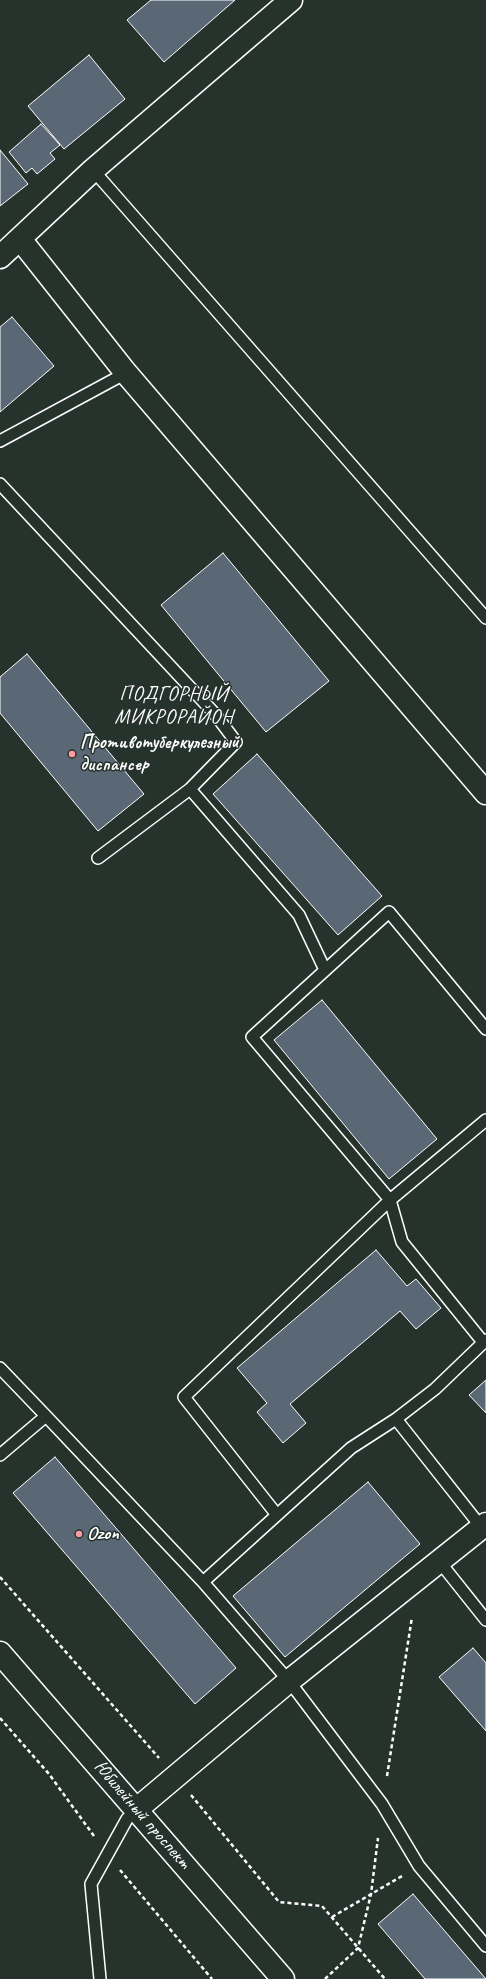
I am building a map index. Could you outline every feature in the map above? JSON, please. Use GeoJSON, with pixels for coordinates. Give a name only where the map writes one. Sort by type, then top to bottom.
{"type":"FeatureCollection","features":[{"type":"Feature","properties":{"kind":"street"},"geometry":{"type":"LineString","coordinates":[[0,257],[93,170],[291,0]]}},
{"type":"Feature","properties":{"kind":"street"},"geometry":{"type":"LineString","coordinates":[[20,239],[126,373],[486,793]]}},
{"type":"Feature","properties":{"kind":"street"},"geometry":{"type":"LineString","coordinates":[[137,1809],[289,1681],[484,1526]]}},
{"type":"Feature","properties":{"kind":"street","name":"Юбилейный проспект"},"geometry":{"type":"LineString","coordinates":[[0,1653],[283,1979]]}},
{"type":"Feature","properties":{"kind":"lane"},"geometry":{"type":"LineString","coordinates":[[93,170],[486,618]]}},
{"type":"Feature","properties":{"kind":"lane"},"geometry":{"type":"LineString","coordinates":[[0,441],[126,373]]}},
{"type":"Feature","properties":{"kind":"lane"},"geometry":{"type":"LineString","coordinates":[[0,484],[214,714],[236,742],[190,789],[98,858]]}},
{"type":"Feature","properties":{"kind":"lane"},"geometry":{"type":"LineString","coordinates":[[190,789],[299,915],[324,970]]}},
{"type":"Feature","properties":{"kind":"lane"},"geometry":{"type":"LineString","coordinates":[[204,1582],[351,1448],[396,1419],[434,1389],[485,1341],[402,1242],[390,1200],[252,1037],[389,912],[486,1029]]}},
{"type":"Feature","properties":{"kind":"lane"},"geometry":{"type":"LineString","coordinates":[[277,1515],[184,1397],[390,1200],[486,1120]]}},
{"type":"Feature","properties":{"kind":"lane"},"geometry":{"type":"LineString","coordinates":[[0,1368],[204,1582],[289,1681],[382,1804],[419,1866],[486,1946]]}},
{"type":"Feature","properties":{"kind":"lane"},"geometry":{"type":"LineString","coordinates":[[0,1455],[46,1416]]}},
{"type":"Feature","properties":{"kind":"lane"},"geometry":{"type":"LineString","coordinates":[[396,1419],[484,1526]]}},
{"type":"Feature","properties":{"kind":"lane"},"geometry":{"type":"LineString","coordinates":[[439,1561],[486,1620]]}},
{"type":"Feature","properties":{"kind":"lane"},"geometry":{"type":"LineString","coordinates":[[100,1979],[91,1884],[127,1819],[137,1809]]}},
{"type":"Feature","properties":{"kind":"path"},"geometry":{"type":"LineString","coordinates":[[325,1979],[358,1948],[371,1894],[382,1804],[412,1616]]}},
{"type":"Feature","properties":{"kind":"path"},"geometry":{"type":"LineString","coordinates":[[384,1979],[332,1917],[419,1866]]}},
{"type":"Feature","properties":{"kind":"building"},"geometry":{"type":"Polygon","coordinates":[[[151,0],[235,0],[164,62],[127,20],[151,0]]]}},
{"type":"Feature","properties":{"kind":"building"},"geometry":{"type":"Polygon","coordinates":[[[89,55],[125,99],[64,149],[28,106],[89,55]]]}},
{"type":"Feature","properties":{"kind":"building"},"geometry":{"type":"Polygon","coordinates":[[[41,124],[60,145],[50,153],[55,159],[37,174],[32,168],[26,173],[9,152],[41,124]]]}},
{"type":"Feature","properties":{"kind":"building"},"geometry":{"type":"Polygon","coordinates":[[[0,150],[28,184],[0,206],[0,150]]]}},
{"type":"Feature","properties":{"kind":"building"},"geometry":{"type":"Polygon","coordinates":[[[12,317],[54,366],[0,412],[0,327],[12,317]]]}},
{"type":"Feature","properties":{"kind":"building"},"geometry":{"type":"Polygon","coordinates":[[[223,553],[329,681],[266,732],[161,605],[223,553]]]}},
{"type":"Feature","properties":{"kind":"building","name":"Противотуберкулезный диспансер"},"geometry":{"type":"Polygon","coordinates":[[[27,654],[144,794],[98,831],[0,713],[0,677],[27,654]]]}},
{"type":"Feature","properties":{"kind":"building"},"geometry":{"type":"Polygon","coordinates":[[[257,754],[382,896],[338,935],[213,794],[257,754]]]}},
{"type":"Feature","properties":{"kind":"building"},"geometry":{"type":"Polygon","coordinates":[[[322,1000],[437,1139],[389,1179],[274,1040],[322,1000]]]}},
{"type":"Feature","properties":{"kind":"building"},"geometry":{"type":"Polygon","coordinates":[[[376,1250],[407,1286],[416,1279],[441,1308],[416,1329],[400,1311],[290,1404],[306,1423],[283,1443],[257,1412],[267,1403],[237,1368],[376,1250]]]}},
{"type":"Feature","properties":{"kind":"building"},"geometry":{"type":"Polygon","coordinates":[[[486,1380],[486,1413],[469,1395],[486,1380]]]}},
{"type":"Feature","properties":{"kind":"building"},"geometry":{"type":"Polygon","coordinates":[[[55,1457],[236,1668],[195,1704],[13,1493],[55,1457]]]}},
{"type":"Feature","properties":{"kind":"building"},"geometry":{"type":"Polygon","coordinates":[[[368,1482],[420,1544],[285,1657],[233,1596],[368,1482]]]}},
{"type":"Feature","properties":{"kind":"building"},"geometry":{"type":"Polygon","coordinates":[[[473,1648],[486,1663],[486,1731],[439,1677],[473,1648]]]}},
{"type":"Feature","properties":{"kind":"building"},"geometry":{"type":"Polygon","coordinates":[[[413,1894],[486,1979],[425,1979],[378,1924],[413,1894]]]}},
{"type":"Feature","properties":{"kind":"place","name":"Противотуберкулезный диспансер"},"geometry":{"type":"Point","coordinates":[72,754]}},
{"type":"Feature","properties":{"kind":"place","name":"Ozon"},"geometry":{"type":"Point","coordinates":[79,1534]}},
{"type":"Feature","properties":{"kind":"district","name":"ПОДГОРНЫЙ МИКРОРАЙОН"},"geometry":{"type":"Point","coordinates":[174,706]}}]}
